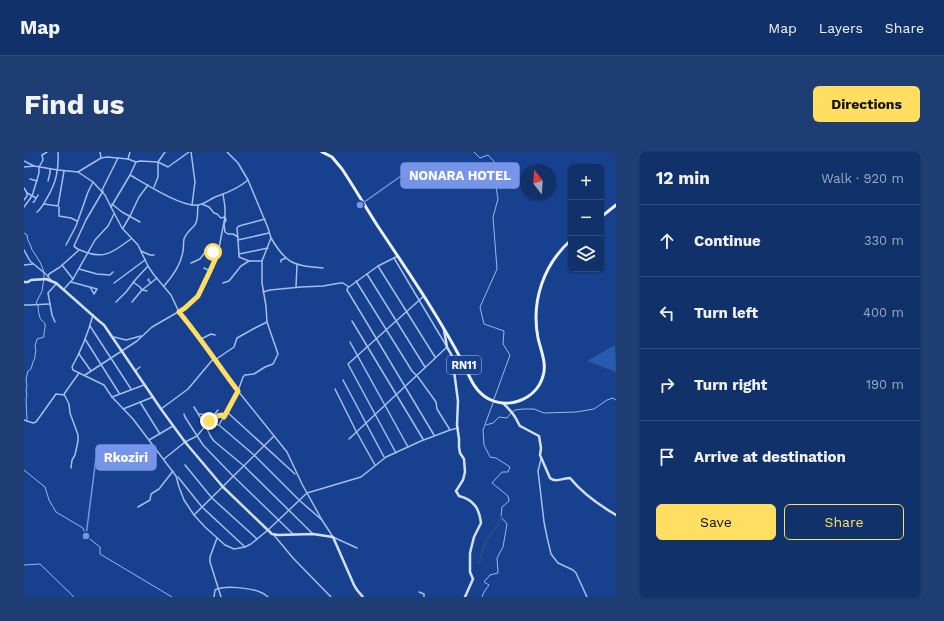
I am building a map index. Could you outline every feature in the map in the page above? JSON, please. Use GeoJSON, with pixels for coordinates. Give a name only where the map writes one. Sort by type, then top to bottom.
{"type":"FeatureCollection","features":[{"type":"Feature","properties":{"kind":"main road","name":"RN11"},"geometry":{"type":"LineString","coordinates":[[322,152],[332,157],[342,168],[396,257],[424,296],[455,348],[473,383],[484,396],[504,404]]}},
{"type":"Feature","properties":{"kind":"main road"},"geometry":{"type":"LineString","coordinates":[[604,215],[616,205]]}},
{"type":"Feature","properties":{"kind":"main road"},"geometry":{"type":"LineString","coordinates":[[504,404],[517,402],[528,397],[535,390],[542,379],[545,367],[536,326],[538,294],[543,279],[552,263],[568,243]]}},
{"type":"Feature","properties":{"kind":"street"},"geometry":{"type":"LineString","coordinates":[[24,207],[32,195],[39,167],[43,160],[42,155],[47,152]]}},
{"type":"Feature","properties":{"kind":"street"},"geometry":{"type":"LineString","coordinates":[[37,212],[44,204],[53,187],[58,170],[58,152]]}},
{"type":"Feature","properties":{"kind":"street"},"geometry":{"type":"LineString","coordinates":[[100,152],[101,158]]}},
{"type":"Feature","properties":{"kind":"street"},"geometry":{"type":"LineString","coordinates":[[128,159],[130,152]]}},
{"type":"Feature","properties":{"kind":"street"},"geometry":{"type":"LineString","coordinates":[[153,188],[158,177],[158,162],[165,152]]}},
{"type":"Feature","properties":{"kind":"street"},"geometry":{"type":"LineString","coordinates":[[78,172],[101,158],[110,157],[128,159],[136,162],[158,162],[169,167],[190,152],[195,182],[192,205]]}},
{"type":"Feature","properties":{"kind":"street"},"geometry":{"type":"LineString","coordinates":[[227,152],[238,163],[248,180],[271,238],[279,251],[292,263],[297,265],[323,268]]}},
{"type":"Feature","properties":{"kind":"street"},"geometry":{"type":"LineString","coordinates":[[118,158],[74,245],[79,250],[101,255],[112,252],[132,239]]}},
{"type":"Feature","properties":{"kind":"street"},"geometry":{"type":"LineString","coordinates":[[24,161],[34,166],[78,172],[102,190],[122,228],[141,250],[148,266],[164,286],[179,312],[201,339],[238,391],[287,452],[297,475],[333,537],[354,585],[363,597]]}},
{"type":"Feature","properties":{"kind":"street"},"geometry":{"type":"LineString","coordinates":[[111,206],[130,175],[136,162]]}},
{"type":"Feature","properties":{"kind":"street"},"geometry":{"type":"LineString","coordinates":[[24,167],[34,166]]}},
{"type":"Feature","properties":{"kind":"street"},"geometry":{"type":"LineString","coordinates":[[48,181],[50,169]]}},
{"type":"Feature","properties":{"kind":"street"},"geometry":{"type":"LineString","coordinates":[[64,171],[59,205],[59,216],[71,218],[77,221]]}},
{"type":"Feature","properties":{"kind":"street"},"geometry":{"type":"LineString","coordinates":[[130,175],[181,202],[192,205],[202,204],[240,186],[248,180]]}},
{"type":"Feature","properties":{"kind":"street"},"geometry":{"type":"LineString","coordinates":[[30,179],[40,183]]}},
{"type":"Feature","properties":{"kind":"street"},"geometry":{"type":"LineString","coordinates":[[66,245],[93,182]]}},
{"type":"Feature","properties":{"kind":"street"},"geometry":{"type":"LineString","coordinates":[[122,228],[130,216],[139,197],[148,185]]}},
{"type":"Feature","properties":{"kind":"street"},"geometry":{"type":"LineString","coordinates":[[24,188],[27,193],[36,198]]}},
{"type":"Feature","properties":{"kind":"street"},"geometry":{"type":"LineString","coordinates":[[24,200],[27,193]]}},
{"type":"Feature","properties":{"kind":"street"},"geometry":{"type":"LineString","coordinates":[[223,194],[226,220],[224,224],[225,232],[228,234],[233,234],[238,238],[270,233]]}},
{"type":"Feature","properties":{"kind":"street"},"geometry":{"type":"LineString","coordinates":[[33,202],[38,195]]}},
{"type":"Feature","properties":{"kind":"street"},"geometry":{"type":"LineString","coordinates":[[44,204],[56,207],[59,205]]}},
{"type":"Feature","properties":{"kind":"street"},"geometry":{"type":"LineString","coordinates":[[202,204],[209,207],[213,213],[219,215],[221,218],[225,217]]}},
{"type":"Feature","properties":{"kind":"street"},"geometry":{"type":"LineString","coordinates":[[164,286],[178,268],[182,258],[185,237],[196,223],[198,205]]}},
{"type":"Feature","properties":{"kind":"street"},"geometry":{"type":"LineString","coordinates":[[111,206],[140,222]]}},
{"type":"Feature","properties":{"kind":"street"},"geometry":{"type":"LineString","coordinates":[[64,289],[73,279],[95,240],[108,226],[114,214]]}},
{"type":"Feature","properties":{"kind":"street"},"geometry":{"type":"LineString","coordinates":[[84,375],[137,341],[152,327],[185,308],[198,296],[218,253],[225,217]]}},
{"type":"Feature","properties":{"kind":"street"},"geometry":{"type":"LineString","coordinates":[[262,261],[249,261],[240,257],[238,254],[238,227],[265,220]]}},
{"type":"Feature","properties":{"kind":"street"},"geometry":{"type":"LineString","coordinates":[[219,425],[238,391],[243,376],[254,374],[273,364],[278,354],[267,322],[262,283],[262,261],[271,238]]}},
{"type":"Feature","properties":{"kind":"street"},"geometry":{"type":"LineString","coordinates":[[191,263],[200,259],[208,248],[215,250]]}},
{"type":"Feature","properties":{"kind":"street"},"geometry":{"type":"LineString","coordinates":[[238,254],[268,248]]}},
{"type":"Feature","properties":{"kind":"street"},"geometry":{"type":"LineString","coordinates":[[211,255],[218,249]]}},
{"type":"Feature","properties":{"kind":"street"},"geometry":{"type":"LineString","coordinates":[[48,278],[49,274],[60,267],[79,250]]}},
{"type":"Feature","properties":{"kind":"street"},"geometry":{"type":"LineString","coordinates":[[141,250],[150,255],[154,255]]}},
{"type":"Feature","properties":{"kind":"street"},"geometry":{"type":"LineString","coordinates":[[24,251],[33,264],[46,274],[48,278],[64,289],[104,325],[173,426],[222,487],[273,534],[293,558],[331,597]]}},
{"type":"Feature","properties":{"kind":"street"},"geometry":{"type":"LineString","coordinates":[[348,287],[378,266],[396,257],[452,356],[458,401],[457,416],[460,453],[464,460],[465,472],[463,480],[456,491],[459,496],[468,498],[476,506],[481,523],[474,537],[470,550],[470,572],[473,579],[465,597]]}},
{"type":"Feature","properties":{"kind":"street"},"geometry":{"type":"LineString","coordinates":[[281,262],[281,260],[286,258]]}},
{"type":"Feature","properties":{"kind":"street"},"geometry":{"type":"LineString","coordinates":[[114,283],[146,260]]}},
{"type":"Feature","properties":{"kind":"street"},"geometry":{"type":"LineString","coordinates":[[223,283],[229,281],[242,265],[249,261]]}},
{"type":"Feature","properties":{"kind":"street"},"geometry":{"type":"LineString","coordinates":[[24,265],[33,264]]}},
{"type":"Feature","properties":{"kind":"street"},"geometry":{"type":"LineString","coordinates":[[62,265],[73,279]]}},
{"type":"Feature","properties":{"kind":"street"},"geometry":{"type":"LineString","coordinates":[[296,287],[297,265]]}},
{"type":"Feature","properties":{"kind":"street"},"geometry":{"type":"LineString","coordinates":[[116,302],[148,266]]}},
{"type":"Feature","properties":{"kind":"street"},"geometry":{"type":"LineString","coordinates":[[378,266],[435,358]]}},
{"type":"Feature","properties":{"kind":"street"},"geometry":{"type":"LineString","coordinates":[[204,268],[210,271]]}},
{"type":"Feature","properties":{"kind":"street"},"geometry":{"type":"LineString","coordinates":[[79,269],[110,275],[113,272]]}},
{"type":"Feature","properties":{"kind":"street"},"geometry":{"type":"LineString","coordinates":[[170,274],[171,278]]}},
{"type":"Feature","properties":{"kind":"street"},"geometry":{"type":"LineString","coordinates":[[366,274],[425,367]]}},
{"type":"Feature","properties":{"kind":"street"},"geometry":{"type":"LineString","coordinates":[[24,282],[48,278]]}},
{"type":"Feature","properties":{"kind":"street"},"geometry":{"type":"LineString","coordinates":[[132,302],[141,291],[157,278]]}},
{"type":"Feature","properties":{"kind":"street"},"geometry":{"type":"LineString","coordinates":[[149,279],[148,280],[151,283]]}},
{"type":"Feature","properties":{"kind":"street"},"geometry":{"type":"LineString","coordinates":[[71,282],[90,287]]}},
{"type":"Feature","properties":{"kind":"street"},"geometry":{"type":"LineString","coordinates":[[133,282],[140,287],[141,291]]}},
{"type":"Feature","properties":{"kind":"street"},"geometry":{"type":"LineString","coordinates":[[356,282],[412,370],[436,402],[437,409],[450,430]]}},
{"type":"Feature","properties":{"kind":"street"},"geometry":{"type":"LineString","coordinates":[[55,322],[48,293],[56,283]]}},
{"type":"Feature","properties":{"kind":"street"},"geometry":{"type":"LineString","coordinates":[[263,292],[340,283],[343,283],[348,287],[347,290],[434,435]]}},
{"type":"Feature","properties":{"kind":"street"},"geometry":{"type":"LineString","coordinates":[[138,290],[147,291]]}},
{"type":"Feature","properties":{"kind":"street"},"geometry":{"type":"LineString","coordinates":[[396,453],[348,364],[424,296]]}},
{"type":"Feature","properties":{"kind":"street"},"geometry":{"type":"LineString","coordinates":[[24,305],[50,304]]}},
{"type":"Feature","properties":{"kind":"street"},"geometry":{"type":"LineString","coordinates":[[262,313],[266,314]]}},
{"type":"Feature","properties":{"kind":"street"},"geometry":{"type":"LineString","coordinates":[[93,315],[85,339],[72,368],[73,370],[103,384],[112,397],[133,419],[176,476],[202,507],[245,548]]}},
{"type":"Feature","properties":{"kind":"street"},"geometry":{"type":"LineString","coordinates":[[352,321],[423,440]]}},
{"type":"Feature","properties":{"kind":"street"},"geometry":{"type":"LineString","coordinates":[[161,409],[188,389],[215,359],[234,347],[237,338],[267,322]]}},
{"type":"Feature","properties":{"kind":"street"},"geometry":{"type":"LineString","coordinates":[[90,326],[131,389]]}},
{"type":"Feature","properties":{"kind":"street"},"geometry":{"type":"LineString","coordinates":[[444,329],[447,347]]}},
{"type":"Feature","properties":{"kind":"street"},"geometry":{"type":"LineString","coordinates":[[201,339],[212,334],[215,335]]}},
{"type":"Feature","properties":{"kind":"street"},"geometry":{"type":"LineString","coordinates":[[112,337],[126,340],[142,336]]}},
{"type":"Feature","properties":{"kind":"street"},"geometry":{"type":"LineString","coordinates":[[85,339],[120,393]]}},
{"type":"Feature","properties":{"kind":"street"},"geometry":{"type":"LineString","coordinates":[[350,342],[408,447]]}},
{"type":"Feature","properties":{"kind":"street"},"geometry":{"type":"LineString","coordinates":[[348,439],[447,347]]}},
{"type":"Feature","properties":{"kind":"street"},"geometry":{"type":"LineString","coordinates":[[79,354],[90,371]]}},
{"type":"Feature","properties":{"kind":"street"},"geometry":{"type":"LineString","coordinates":[[135,372],[140,366]]}},
{"type":"Feature","properties":{"kind":"street"},"geometry":{"type":"LineString","coordinates":[[64,395],[79,373]]}},
{"type":"Feature","properties":{"kind":"street"},"geometry":{"type":"LineString","coordinates":[[343,380],[384,458]]}},
{"type":"Feature","properties":{"kind":"street"},"geometry":{"type":"LineString","coordinates":[[112,397],[144,385]]}},
{"type":"Feature","properties":{"kind":"street"},"geometry":{"type":"LineString","coordinates":[[335,389],[375,465]]}},
{"type":"Feature","properties":{"kind":"street"},"geometry":{"type":"LineString","coordinates":[[24,420],[33,423],[36,422],[56,394],[64,395]]}},
{"type":"Feature","properties":{"kind":"street"},"geometry":{"type":"LineString","coordinates":[[64,395],[69,404],[70,413],[78,436],[71,468]]}},
{"type":"Feature","properties":{"kind":"street"},"geometry":{"type":"LineString","coordinates":[[123,408],[152,397]]}},
{"type":"Feature","properties":{"kind":"street"},"geometry":{"type":"LineString","coordinates":[[140,402],[160,434]]}},
{"type":"Feature","properties":{"kind":"street"},"geometry":{"type":"LineString","coordinates":[[504,404],[511,410],[518,424],[539,436],[541,459],[552,480],[555,481],[570,478],[587,496],[616,515]]}},
{"type":"Feature","properties":{"kind":"street"},"geometry":{"type":"LineString","coordinates":[[194,406],[214,441],[244,466],[313,534]]}},
{"type":"Feature","properties":{"kind":"street"},"geometry":{"type":"LineString","coordinates":[[208,424],[218,410]]}},
{"type":"Feature","properties":{"kind":"street"},"geometry":{"type":"LineString","coordinates":[[227,412],[297,475]]}},
{"type":"Feature","properties":{"kind":"street"},"geometry":{"type":"LineString","coordinates":[[184,414],[203,445],[293,534]]}},
{"type":"Feature","properties":{"kind":"street"},"geometry":{"type":"LineString","coordinates":[[199,414],[210,415]]}},
{"type":"Feature","properties":{"kind":"street"},"geometry":{"type":"LineString","coordinates":[[213,417],[222,415],[224,417]]}},
{"type":"Feature","properties":{"kind":"street"},"geometry":{"type":"LineString","coordinates":[[164,459],[185,442],[197,436],[206,425],[219,425],[254,455],[299,500],[322,520]]}},
{"type":"Feature","properties":{"kind":"street"},"geometry":{"type":"LineString","coordinates":[[149,440],[173,426]]}},
{"type":"Feature","properties":{"kind":"street"},"geometry":{"type":"LineString","coordinates":[[176,476],[184,500],[194,515],[205,527],[225,545],[232,548],[245,548],[268,530],[307,493],[361,477],[384,458],[434,435],[458,428]]}},
{"type":"Feature","properties":{"kind":"street"},"geometry":{"type":"LineString","coordinates":[[194,515],[274,436]]}},
{"type":"Feature","properties":{"kind":"street"},"geometry":{"type":"LineString","coordinates":[[541,459],[538,471],[544,522],[551,554],[558,563],[576,573],[587,597]]}},
{"type":"Feature","properties":{"kind":"street"},"geometry":{"type":"LineString","coordinates":[[185,465],[212,498],[257,539]]}},
{"type":"Feature","properties":{"kind":"street"},"geometry":{"type":"LineString","coordinates":[[138,507],[150,500],[151,494],[159,489],[173,471]]}},
{"type":"Feature","properties":{"kind":"street"},"geometry":{"type":"LineString","coordinates":[[273,534],[313,534],[333,537],[357,548]]}},
{"type":"Feature","properties":{"kind":"street"},"geometry":{"type":"LineString","coordinates":[[217,538],[210,560],[221,597]]}},
{"type":"Feature","properties":{"kind":"street"},"geometry":{"type":"LineString","coordinates":[[214,597],[214,592],[218,589],[230,587],[255,590],[262,592],[268,597]]}},
{"type":"Feature","properties":{"kind":"street"},"geometry":{"type":"LineString","coordinates":[[419,592],[424,594],[424,597]]}},
{"type":"Feature","properties":{"kind":"shaded area"},"geometry":{"type":"Polygon","coordinates":[[[615,345],[616,372],[587,361],[615,345]]]}},
{"type":"Feature","properties":{"kind":"waterway"},"geometry":{"type":"LineString","coordinates":[[474,152],[480,158],[488,155],[499,167],[496,187],[498,199],[493,217],[497,269],[480,307],[484,324],[504,331],[503,344],[510,355],[494,399]]}},
{"type":"Feature","properties":{"kind":"waterway"},"geometry":{"type":"LineString","coordinates":[[24,233],[27,235],[32,250],[40,262],[44,272],[42,291],[36,303],[38,305],[40,318],[45,323],[44,337],[37,339],[35,346],[35,358],[31,369],[28,371],[26,379],[27,420]]}},
{"type":"Feature","properties":{"kind":"waterway"},"geometry":{"type":"LineString","coordinates":[[486,425],[493,423],[499,417],[507,418],[515,410],[534,409],[544,413],[576,412],[594,409],[607,400],[613,398],[616,400]]}},
{"type":"Feature","properties":{"kind":"waterway"},"geometry":{"type":"LineString","coordinates":[[482,597],[489,585],[484,582],[490,575],[498,573],[497,558],[503,547],[507,524],[501,517],[502,507],[509,501],[508,496],[492,483],[502,472],[508,472],[510,467],[496,458],[490,457],[484,445],[483,430],[493,403]]}},
{"type":"Feature","properties":{"kind":"waterway"},"geometry":{"type":"LineString","coordinates":[[24,470],[45,487],[49,500],[56,512],[83,528],[86,536],[100,547],[100,554],[172,597]]}},
{"type":"Feature","properties":{"kind":"waterway"},"geometry":{"type":"LineString","coordinates":[[479,563],[482,550],[501,517]]}},
{"type":"Feature","properties":{"kind":"waterway"},"geometry":{"type":"LineString","coordinates":[[24,565],[40,564],[74,597]]}},
{"type":"Feature","properties":{"kind":"place","name":"NONARA HOTEL"},"geometry":{"type":"Point","coordinates":[360,205]}},
{"type":"Feature","properties":{"kind":"place","name":"Rkoziri"},"geometry":{"type":"Point","coordinates":[86,536]}},
{"type":"Feature","properties":{"kind":"route"},"geometry":{"type":"LineString","coordinates":[[209,421],[213,417],[222,415],[224,417],[238,391],[216,359],[179,312],[193,302],[198,296],[218,253],[218,249],[213,252]]}}]}
